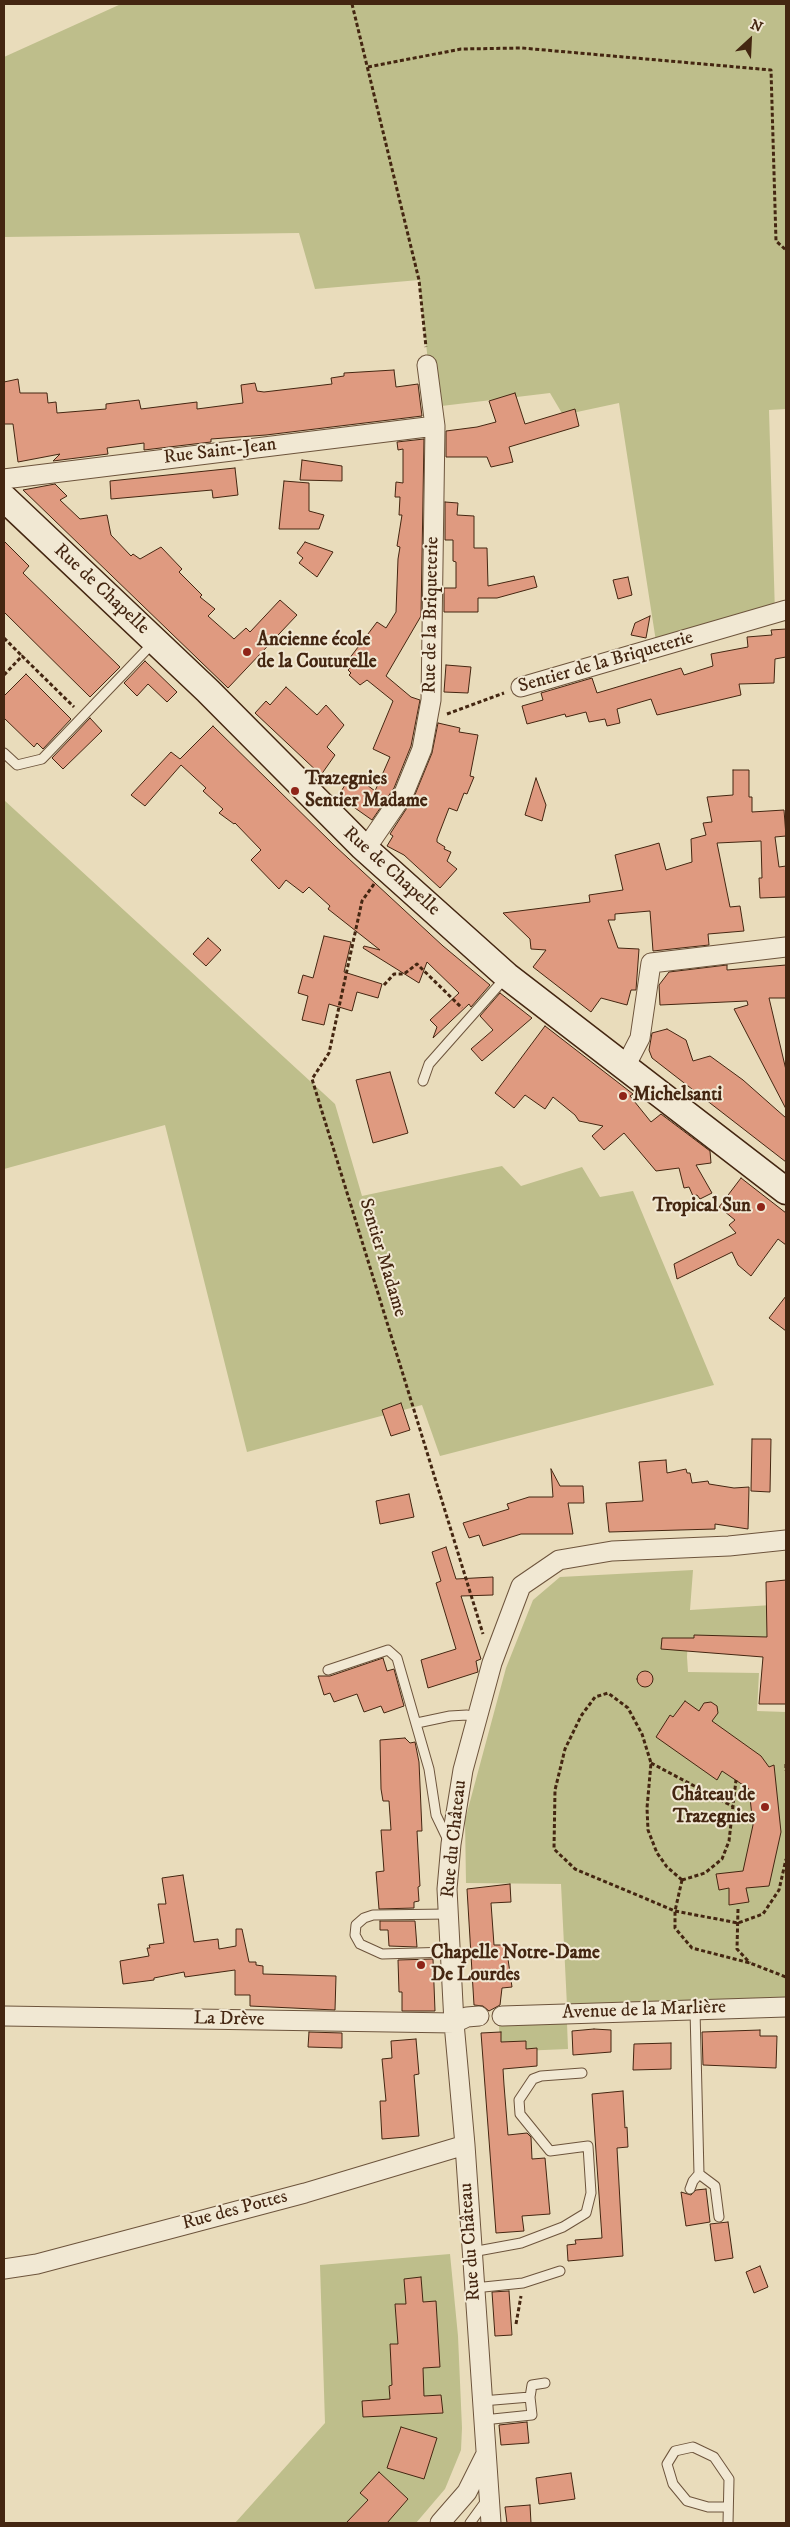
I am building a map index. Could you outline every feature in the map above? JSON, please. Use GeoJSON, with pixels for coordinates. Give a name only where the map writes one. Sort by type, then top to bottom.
{"type":"FeatureCollection","features":[{"type":"Feature","properties":{"kind":"main road","name":"Rue de Chapelle"},"geometry":{"type":"LineString","coordinates":[[4,498],[208,691],[363,847],[507,976],[786,1191]]}},
{"type":"Feature","properties":{"kind":"street","name":"Rue de la Briqueterie"},"geometry":{"type":"LineString","coordinates":[[363,847],[373,838],[404,793],[422,749],[431,700],[435,426],[427,365]]}},
{"type":"Feature","properties":{"kind":"street","name":"Rue Saint-Jean"},"geometry":{"type":"LineString","coordinates":[[4,479],[435,426]]}},
{"type":"Feature","properties":{"kind":"street","name":"Sentier de la Briqueterie"},"geometry":{"type":"LineString","coordinates":[[520,688],[786,610]]}},
{"type":"Feature","properties":{"kind":"street"},"geometry":{"type":"LineString","coordinates":[[625,1067],[640,1038],[651,963],[786,947]]}},
{"type":"Feature","properties":{"kind":"street","name":"Rue du Château"},"geometry":{"type":"LineString","coordinates":[[491,2523],[465,2145],[454,2023],[447,1889],[451,1844],[463,1770],[492,1663],[521,1586],[559,1560],[612,1551],[729,1546],[786,1540]]}},
{"type":"Feature","properties":{"kind":"street","name":"Avenue de la Marlière"},"geometry":{"type":"LineString","coordinates":[[502,2016],[786,2007]]}},
{"type":"Feature","properties":{"kind":"street","name":"La Drève"},"geometry":{"type":"LineString","coordinates":[[4,2016],[454,2023]]}},
{"type":"Feature","properties":{"kind":"street"},"geometry":{"type":"LineString","coordinates":[[454,2023],[467,2017],[479,2016]]}},
{"type":"Feature","properties":{"kind":"street","name":"Rue des Pottes"},"geometry":{"type":"LineString","coordinates":[[4,2270],[37,2264],[305,2193],[465,2145]]}},
{"type":"Feature","properties":{"kind":"street"},"geometry":{"type":"LineString","coordinates":[[440,2523],[467,2492],[486,2456]]}},
{"type":"Feature","properties":{"kind":"lane"},"geometry":{"type":"LineString","coordinates":[[4,753],[17,765],[42,759],[155,641]]}},
{"type":"Feature","properties":{"kind":"lane"},"geometry":{"type":"LineString","coordinates":[[422,1082],[429,1064],[507,976]]}},
{"type":"Feature","properties":{"kind":"lane"},"geometry":{"type":"LineString","coordinates":[[328,1670],[388,1650],[397,1658],[429,1769],[436,1815],[451,1844]]}},
{"type":"Feature","properties":{"kind":"lane"},"geometry":{"type":"LineString","coordinates":[[417,1723],[450,1716],[467,1715],[477,1719]]}},
{"type":"Feature","properties":{"kind":"lane"},"geometry":{"type":"LineString","coordinates":[[448,1914],[373,1915],[364,1918],[356,1925],[355,1935],[360,1944],[382,1954],[450,1952]]}},
{"type":"Feature","properties":{"kind":"lane"},"geometry":{"type":"LineString","coordinates":[[690,2189],[693,2181],[699,2174],[696,2010]]}},
{"type":"Feature","properties":{"kind":"lane"},"geometry":{"type":"LineString","coordinates":[[472,2252],[521,2243],[563,2227],[586,2214],[591,2193],[588,2146],[550,2151],[520,2114],[519,2100],[533,2079],[541,2076],[582,2073]]}},
{"type":"Feature","properties":{"kind":"lane"},"geometry":{"type":"LineString","coordinates":[[699,2174],[715,2186],[719,2217]]}},
{"type":"Feature","properties":{"kind":"lane"},"geometry":{"type":"LineString","coordinates":[[474,2288],[523,2284],[560,2271]]}},
{"type":"Feature","properties":{"kind":"lane"},"geometry":{"type":"LineString","coordinates":[[483,2410],[532,2415],[530,2397],[532,2385],[545,2383]]}},
{"type":"Feature","properties":{"kind":"lane"},"geometry":{"type":"LineString","coordinates":[[483,2410],[530,2397]]}},
{"type":"Feature","properties":{"kind":"lane"},"geometry":{"type":"LineString","coordinates":[[728,2507],[708,2507],[687,2501],[673,2484],[667,2464],[675,2451],[694,2447],[714,2457],[729,2479],[728,2523]]}},
{"type":"Feature","properties":{"kind":"lane"},"geometry":{"type":"LineString","coordinates":[[470,2523],[489,2498]]}},
{"type":"Feature","properties":{"kind":"path"},"geometry":{"type":"LineString","coordinates":[[352,4],[419,280],[427,365]]}},
{"type":"Feature","properties":{"kind":"path"},"geometry":{"type":"LineString","coordinates":[[368,67],[462,49],[522,48],[771,70],[776,241],[786,250]]}},
{"type":"Feature","properties":{"kind":"path"},"geometry":{"type":"LineString","coordinates":[[4,638],[84,716]]}},
{"type":"Feature","properties":{"kind":"path"},"geometry":{"type":"LineString","coordinates":[[4,674],[22,656]]}},
{"type":"Feature","properties":{"kind":"path","name":"Sentier de la Briqueterie"},"geometry":{"type":"LineString","coordinates":[[427,720],[520,688]]}},
{"type":"Feature","properties":{"kind":"path","name":"Sentier Madame"},"geometry":{"type":"LineString","coordinates":[[386,868],[362,900],[329,1053],[312,1080],[492,1663]]}},
{"type":"Feature","properties":{"kind":"path"},"geometry":{"type":"LineString","coordinates":[[384,985],[394,974],[404,974],[417,964],[470,1016]]}},
{"type":"Feature","properties":{"kind":"path"},"geometry":{"type":"LineString","coordinates":[[682,1880],[666,1867],[657,1852],[648,1830],[647,1808],[651,1763],[642,1734],[628,1708],[608,1693],[595,1697],[581,1716],[565,1749],[555,1790],[554,1849],[576,1869],[674,1911],[738,1923],[763,1914],[780,1890],[786,1859]]}},
{"type":"Feature","properties":{"kind":"path"},"geometry":{"type":"LineString","coordinates":[[651,1763],[732,1806]]}},
{"type":"Feature","properties":{"kind":"path"},"geometry":{"type":"LineString","coordinates":[[786,1764],[786,1771]]}},
{"type":"Feature","properties":{"kind":"path"},"geometry":{"type":"LineString","coordinates":[[682,1880],[705,1873],[722,1858],[729,1841],[736,1780]]}},
{"type":"Feature","properties":{"kind":"path"},"geometry":{"type":"LineString","coordinates":[[682,1880],[674,1911],[674,1928],[692,1948],[750,1963],[786,1977]]}},
{"type":"Feature","properties":{"kind":"path"},"geometry":{"type":"LineString","coordinates":[[738,1909],[737,1950],[750,1963]]}},
{"type":"Feature","properties":{"kind":"path"},"geometry":{"type":"LineString","coordinates":[[516,2324],[523,2284]]}},
{"type":"Feature","properties":{"kind":"green space"},"geometry":{"type":"Polygon","coordinates":[[[121,4],[786,4],[786,409],[769,410],[775,614],[657,648],[619,403],[563,415],[550,393],[433,407],[419,280],[315,289],[299,233],[4,237],[4,57],[121,4]]]}},
{"type":"Feature","properties":{"kind":"green space"},"geometry":{"type":"Polygon","coordinates":[[[4,800],[335,1104],[362,1196],[502,1166],[521,1186],[582,1167],[600,1197],[633,1191],[714,1385],[440,1456],[422,1405],[247,1452],[165,1125],[4,1169],[4,800]]]}},
{"type":"Feature","properties":{"kind":"green space"},"geometry":{"type":"Polygon","coordinates":[[[693,1570],[690,1610],[772,1605],[771,1639],[688,1638],[687,1657],[688,1672],[759,1673],[757,1711],[786,1712],[786,2001],[567,2006],[561,1884],[466,1883],[465,1820],[506,1668],[533,1600],[560,1577],[693,1570]]]}},
{"type":"Feature","properties":{"kind":"green space"},"geometry":{"type":"Polygon","coordinates":[[[567,2023],[568,2049],[520,2051],[500,2045],[499,2026],[567,2023]]]}},
{"type":"Feature","properties":{"kind":"green space"},"geometry":{"type":"Polygon","coordinates":[[[450,2254],[458,2336],[462,2428],[461,2450],[445,2489],[416,2523],[235,2523],[325,2423],[320,2265],[450,2254]]]}},
{"type":"Feature","properties":{"kind":"building"},"geometry":{"type":"Polygon","coordinates":[[[394,370],[396,387],[418,384],[422,416],[266,435],[211,439],[211,442],[144,450],[144,443],[107,448],[108,454],[53,461],[60,454],[18,462],[13,424],[4,424],[4,382],[18,379],[20,393],[47,393],[48,403],[56,402],[57,413],[106,409],[106,404],[139,400],[141,409],[197,402],[197,409],[243,403],[241,385],[255,383],[257,391],[264,392],[332,384],[331,378],[344,376],[344,373],[394,370]]]}},
{"type":"Feature","properties":{"kind":"building"},"geometry":{"type":"Polygon","coordinates":[[[515,393],[525,424],[575,409],[579,426],[509,447],[513,462],[491,467],[487,457],[446,457],[446,431],[477,427],[496,422],[489,401],[515,393]]]}},
{"type":"Feature","properties":{"kind":"building"},"geometry":{"type":"Polygon","coordinates":[[[424,439],[421,616],[386,676],[411,697],[420,700],[411,746],[394,788],[372,820],[338,796],[347,782],[353,787],[359,779],[375,791],[390,757],[373,749],[393,701],[367,680],[360,685],[349,675],[351,673],[348,670],[354,664],[349,659],[377,622],[386,628],[396,612],[400,547],[397,546],[402,515],[399,515],[400,497],[395,497],[396,482],[403,483],[403,449],[398,450],[397,442],[424,439]]]}},
{"type":"Feature","properties":{"kind":"building"},"geometry":{"type":"Polygon","coordinates":[[[302,460],[342,466],[342,481],[300,480],[302,460]]]}},
{"type":"Feature","properties":{"kind":"building"},"geometry":{"type":"Polygon","coordinates":[[[235,468],[238,495],[213,498],[212,490],[111,499],[110,481],[235,468]]]}},
{"type":"Feature","properties":{"kind":"building"},"geometry":{"type":"Polygon","coordinates":[[[284,481],[309,483],[309,511],[324,515],[319,529],[279,529],[284,481]]]}},
{"type":"Feature","properties":{"kind":"building"},"geometry":{"type":"Polygon","coordinates":[[[55,484],[67,496],[60,500],[80,519],[107,515],[111,535],[131,556],[133,554],[140,559],[161,547],[182,569],[179,572],[202,595],[200,597],[215,609],[208,616],[234,639],[246,628],[250,632],[280,600],[297,615],[228,688],[23,490],[55,484]]]}},
{"type":"Feature","properties":{"kind":"building"},"geometry":{"type":"Polygon","coordinates":[[[445,502],[458,503],[457,515],[474,516],[474,548],[487,548],[488,586],[534,576],[537,587],[497,598],[478,598],[478,612],[444,612],[444,588],[456,588],[456,562],[453,561],[453,540],[445,540],[445,502]]]}},
{"type":"Feature","properties":{"kind":"building"},"geometry":{"type":"Polygon","coordinates":[[[4,541],[29,566],[23,573],[120,667],[90,697],[4,612],[4,541]]]}},
{"type":"Feature","properties":{"kind":"building"},"geometry":{"type":"Polygon","coordinates":[[[305,542],[333,552],[317,577],[299,563],[303,558],[297,553],[305,542]]]}},
{"type":"Feature","properties":{"kind":"building"},"geometry":{"type":"Polygon","coordinates":[[[628,577],[632,595],[618,599],[613,580],[628,577]]]}},
{"type":"Feature","properties":{"kind":"building"},"geometry":{"type":"Polygon","coordinates":[[[650,616],[646,638],[631,635],[635,623],[650,616]]]}},
{"type":"Feature","properties":{"kind":"building"},"geometry":{"type":"Polygon","coordinates":[[[786,629],[786,657],[775,659],[774,683],[739,684],[741,695],[657,715],[651,699],[617,709],[620,723],[607,726],[605,719],[589,722],[586,712],[566,717],[565,714],[527,724],[522,706],[543,700],[541,693],[592,678],[597,693],[681,668],[684,675],[713,666],[711,654],[748,647],[747,637],[772,635],[771,630],[786,629]]]}},
{"type":"Feature","properties":{"kind":"building"},"geometry":{"type":"Polygon","coordinates":[[[145,661],[177,692],[167,702],[148,684],[137,696],[124,683],[145,661]]]}},
{"type":"Feature","properties":{"kind":"building"},"geometry":{"type":"Polygon","coordinates":[[[446,665],[471,667],[468,693],[444,692],[446,665]]]}},
{"type":"Feature","properties":{"kind":"building"},"geometry":{"type":"Polygon","coordinates":[[[26,674],[71,719],[43,749],[37,743],[34,747],[4,718],[4,696],[26,674]]]}},
{"type":"Feature","properties":{"kind":"building"},"geometry":{"type":"Polygon","coordinates":[[[286,687],[317,715],[326,705],[344,725],[327,747],[335,755],[321,775],[255,713],[266,701],[270,705],[286,687]]]}},
{"type":"Feature","properties":{"kind":"building"},"geometry":{"type":"Polygon","coordinates":[[[90,718],[102,731],[63,769],[52,758],[90,718]]]}},
{"type":"Feature","properties":{"kind":"building"},"geometry":{"type":"Polygon","coordinates":[[[438,723],[460,728],[459,732],[478,735],[470,776],[474,777],[467,794],[464,793],[457,811],[449,808],[437,839],[437,842],[445,847],[444,849],[451,852],[447,861],[457,869],[440,888],[404,855],[387,846],[393,836],[390,834],[414,797],[432,753],[438,723]]]}},
{"type":"Feature","properties":{"kind":"building"},"geometry":{"type":"Polygon","coordinates":[[[213,726],[335,846],[443,946],[490,985],[471,1007],[469,1004],[433,1038],[437,1027],[430,1020],[459,993],[427,962],[419,983],[363,948],[364,946],[380,950],[328,909],[330,906],[309,887],[303,893],[286,880],[279,889],[251,860],[261,850],[235,823],[219,813],[223,809],[203,791],[206,788],[181,765],[145,806],[131,795],[171,752],[180,759],[213,726]]]}},
{"type":"Feature","properties":{"kind":"building"},"geometry":{"type":"Polygon","coordinates":[[[733,770],[749,770],[749,797],[752,797],[752,812],[784,810],[786,836],[775,837],[779,867],[786,866],[786,897],[760,898],[759,878],[762,878],[761,841],[717,843],[730,907],[740,906],[744,931],[708,934],[709,945],[653,951],[650,911],[615,914],[615,920],[608,920],[618,948],[639,949],[636,990],[631,990],[627,1005],[601,998],[591,1012],[533,967],[546,950],[531,949],[530,939],[503,913],[590,902],[589,895],[623,890],[615,855],[659,843],[666,870],[692,862],[691,839],[706,835],[703,823],[712,822],[707,797],[733,795],[733,770]]]}},
{"type":"Feature","properties":{"kind":"building"},"geometry":{"type":"Polygon","coordinates":[[[536,778],[546,805],[542,821],[525,815],[536,778]]]}},
{"type":"Feature","properties":{"kind":"building"},"geometry":{"type":"Polygon","coordinates":[[[324,936],[351,942],[344,972],[382,984],[378,998],[357,992],[352,1011],[329,1004],[324,1025],[302,1020],[308,996],[298,993],[303,975],[313,978],[324,936]]]}},
{"type":"Feature","properties":{"kind":"building"},"geometry":{"type":"Polygon","coordinates":[[[208,938],[221,950],[206,966],[193,954],[208,938]]]}},
{"type":"Feature","properties":{"kind":"building"},"geometry":{"type":"Polygon","coordinates":[[[727,965],[727,970],[786,965],[786,998],[769,998],[786,1070],[786,1109],[734,1009],[748,1005],[747,1001],[660,1005],[659,985],[669,972],[727,965]]]}},
{"type":"Feature","properties":{"kind":"building"},"geometry":{"type":"Polygon","coordinates":[[[500,993],[532,1018],[482,1061],[471,1049],[493,1030],[480,1016],[500,993]]]}},
{"type":"Feature","properties":{"kind":"building"},"geometry":{"type":"Polygon","coordinates":[[[545,1026],[633,1094],[630,1096],[651,1122],[661,1114],[710,1151],[711,1163],[696,1165],[712,1193],[700,1199],[697,1195],[693,1196],[689,1187],[684,1188],[679,1168],[656,1171],[624,1133],[604,1150],[592,1136],[603,1126],[579,1121],[575,1115],[553,1097],[545,1109],[525,1095],[514,1108],[495,1093],[545,1026]]]}},
{"type":"Feature","properties":{"kind":"building"},"geometry":{"type":"Polygon","coordinates":[[[667,1029],[686,1040],[693,1061],[710,1056],[743,1080],[786,1118],[786,1162],[652,1058],[649,1050],[652,1033],[667,1029]]]}},
{"type":"Feature","properties":{"kind":"building"},"geometry":{"type":"Polygon","coordinates":[[[390,1072],[408,1133],[373,1143],[356,1080],[390,1072]]]}},
{"type":"Feature","properties":{"kind":"building"},"geometry":{"type":"Polygon","coordinates":[[[741,1178],[786,1213],[786,1245],[778,1239],[751,1276],[738,1265],[732,1252],[677,1279],[674,1264],[736,1233],[729,1225],[735,1220],[719,1207],[741,1178]]]}},
{"type":"Feature","properties":{"kind":"building"},"geometry":{"type":"Polygon","coordinates":[[[786,1296],[786,1331],[769,1318],[786,1296]]]}},
{"type":"Feature","properties":{"kind":"building"},"geometry":{"type":"Polygon","coordinates":[[[401,1403],[410,1430],[391,1436],[382,1410],[401,1403]]]}},
{"type":"Feature","properties":{"kind":"building"},"geometry":{"type":"Polygon","coordinates":[[[752,1439],[771,1439],[770,1492],[751,1491],[752,1439]]]}},
{"type":"Feature","properties":{"kind":"building"},"geometry":{"type":"Polygon","coordinates":[[[666,1460],[667,1473],[686,1469],[687,1473],[690,1473],[692,1483],[708,1481],[709,1484],[734,1488],[749,1487],[748,1529],[715,1524],[715,1529],[609,1532],[606,1503],[643,1501],[639,1462],[666,1460]]]}},
{"type":"Feature","properties":{"kind":"building"},"geometry":{"type":"Polygon","coordinates":[[[551,1469],[560,1486],[583,1486],[584,1503],[568,1503],[573,1534],[521,1534],[483,1546],[479,1535],[469,1538],[463,1523],[509,1509],[507,1504],[529,1497],[553,1497],[551,1469]]]}},
{"type":"Feature","properties":{"kind":"building"},"geometry":{"type":"Polygon","coordinates":[[[409,1494],[414,1517],[380,1524],[376,1501],[409,1494]]]}},
{"type":"Feature","properties":{"kind":"building"},"geometry":{"type":"Polygon","coordinates":[[[446,1547],[456,1579],[493,1577],[493,1595],[461,1596],[481,1659],[476,1661],[478,1672],[428,1688],[421,1660],[456,1649],[436,1583],[441,1581],[432,1552],[446,1547]]]}},
{"type":"Feature","properties":{"kind":"building"},"geometry":{"type":"Polygon","coordinates":[[[786,1580],[786,1704],[759,1704],[763,1657],[661,1649],[662,1638],[694,1638],[694,1635],[767,1637],[766,1582],[786,1580]]]}},
{"type":"Feature","properties":{"kind":"building"},"geometry":{"type":"Polygon","coordinates":[[[383,1658],[387,1671],[394,1669],[404,1706],[384,1713],[381,1706],[364,1712],[357,1694],[334,1702],[330,1693],[324,1695],[318,1676],[330,1676],[383,1658]]]}},
{"type":"Feature","properties":{"kind":"building"},"geometry":{"type":"Polygon","coordinates":[[[645,1671],[651,1673],[653,1679],[651,1685],[645,1687],[639,1685],[637,1679],[639,1673],[645,1671]]]}},
{"type":"Feature","properties":{"kind":"building","name":"Château de Trazegnies"},"geometry":{"type":"Polygon","coordinates":[[[685,1701],[699,1711],[704,1703],[711,1702],[717,1706],[718,1713],[712,1721],[761,1756],[769,1767],[774,1765],[781,1832],[769,1886],[746,1888],[749,1902],[729,1905],[729,1888],[719,1890],[716,1874],[743,1871],[753,1825],[749,1789],[722,1771],[717,1780],[656,1737],[670,1715],[673,1717],[685,1701]]]}},
{"type":"Feature","properties":{"kind":"building"},"geometry":{"type":"Polygon","coordinates":[[[405,1738],[410,1743],[415,1742],[419,1762],[422,1831],[417,1831],[419,1901],[414,1902],[414,1908],[379,1909],[376,1872],[384,1871],[381,1830],[391,1830],[389,1801],[383,1801],[381,1789],[380,1740],[405,1738]]]}},
{"type":"Feature","properties":{"kind":"building"},"geometry":{"type":"Polygon","coordinates":[[[183,1875],[194,1942],[218,1939],[219,1949],[236,1946],[236,1929],[242,1929],[249,1962],[256,1962],[256,1965],[263,1966],[263,1974],[336,1976],[335,2010],[250,2006],[250,1995],[235,1995],[235,1970],[185,1977],[184,1972],[154,1978],[154,1980],[123,1984],[120,1961],[149,1956],[147,1948],[150,1948],[149,1945],[164,1943],[158,1904],[166,1904],[162,1878],[183,1875]]]}},
{"type":"Feature","properties":{"kind":"building"},"geometry":{"type":"Polygon","coordinates":[[[510,1884],[511,1902],[491,1903],[494,1945],[506,1945],[512,1987],[502,1988],[500,2005],[489,2011],[483,2006],[474,2005],[467,1889],[510,1884]]]}},
{"type":"Feature","properties":{"kind":"building"},"geometry":{"type":"Polygon","coordinates":[[[380,1921],[415,1921],[417,1947],[389,1946],[388,1930],[380,1930],[380,1921]]]}},
{"type":"Feature","properties":{"kind":"building"},"geometry":{"type":"Polygon","coordinates":[[[433,1959],[435,2011],[402,2011],[402,1992],[399,1992],[398,1960],[433,1959]]]}},
{"type":"Feature","properties":{"kind":"building"},"geometry":{"type":"Polygon","coordinates":[[[611,2030],[611,2052],[573,2055],[572,2031],[611,2030]]]}},
{"type":"Feature","properties":{"kind":"building"},"geometry":{"type":"Polygon","coordinates":[[[760,2030],[760,2036],[777,2036],[776,2068],[703,2065],[702,2032],[760,2030]]]}},
{"type":"Feature","properties":{"kind":"building"},"geometry":{"type":"Polygon","coordinates":[[[309,2032],[342,2033],[342,2048],[308,2047],[309,2032]]]}},
{"type":"Feature","properties":{"kind":"building"},"geometry":{"type":"Polygon","coordinates":[[[501,2032],[501,2042],[526,2041],[526,2049],[537,2048],[537,2066],[503,2069],[504,2085],[508,2135],[527,2133],[531,2137],[532,2159],[545,2158],[550,2214],[522,2216],[524,2231],[496,2233],[481,2033],[501,2032]]]}},
{"type":"Feature","properties":{"kind":"building"},"geometry":{"type":"Polygon","coordinates":[[[416,2039],[419,2074],[414,2075],[419,2136],[382,2139],[380,2101],[386,2101],[382,2059],[392,2058],[391,2041],[416,2039]]]}},
{"type":"Feature","properties":{"kind":"building"},"geometry":{"type":"Polygon","coordinates":[[[671,2043],[671,2069],[633,2070],[634,2044],[671,2043]]]}},
{"type":"Feature","properties":{"kind":"building"},"geometry":{"type":"Polygon","coordinates":[[[623,2091],[628,2147],[617,2148],[623,2256],[568,2261],[567,2245],[576,2244],[575,2240],[602,2238],[592,2094],[623,2091]]]}},
{"type":"Feature","properties":{"kind":"building"},"geometry":{"type":"Polygon","coordinates":[[[706,2189],[710,2222],[686,2226],[681,2192],[691,2195],[696,2190],[706,2189]]]}},
{"type":"Feature","properties":{"kind":"building"},"geometry":{"type":"Polygon","coordinates":[[[728,2222],[733,2258],[715,2261],[710,2224],[728,2222]]]}},
{"type":"Feature","properties":{"kind":"building"},"geometry":{"type":"Polygon","coordinates":[[[760,2266],[768,2287],[754,2293],[746,2272],[760,2266]]]}},
{"type":"Feature","properties":{"kind":"building"},"geometry":{"type":"Polygon","coordinates":[[[421,2277],[423,2302],[436,2301],[440,2367],[423,2368],[424,2396],[441,2395],[443,2413],[363,2417],[362,2401],[390,2399],[389,2386],[392,2385],[390,2344],[398,2344],[395,2304],[406,2304],[404,2279],[421,2277]]]}},
{"type":"Feature","properties":{"kind":"building"},"geometry":{"type":"Polygon","coordinates":[[[509,2291],[512,2335],[495,2336],[492,2292],[509,2291]]]}},
{"type":"Feature","properties":{"kind":"building"},"geometry":{"type":"Polygon","coordinates":[[[527,2422],[529,2443],[501,2445],[499,2425],[527,2422]]]}},
{"type":"Feature","properties":{"kind":"building"},"geometry":{"type":"Polygon","coordinates":[[[401,2427],[437,2438],[424,2479],[387,2468],[401,2427]]]}},
{"type":"Feature","properties":{"kind":"building"},"geometry":{"type":"Polygon","coordinates":[[[379,2472],[408,2499],[387,2523],[346,2523],[368,2500],[360,2493],[379,2472]]]}},
{"type":"Feature","properties":{"kind":"building"},"geometry":{"type":"Polygon","coordinates":[[[571,2473],[575,2499],[539,2504],[536,2478],[571,2473]]]}},
{"type":"Feature","properties":{"kind":"building"},"geometry":{"type":"Polygon","coordinates":[[[530,2505],[531,2523],[507,2523],[505,2507],[530,2505]]]}},
{"type":"Feature","properties":{"kind":"place","name":"Ancienne école de la Couturelle"},"geometry":{"type":"Point","coordinates":[247,652]}},
{"type":"Feature","properties":{"kind":"place","name":"Trazegnies Sentier Madame"},"geometry":{"type":"Point","coordinates":[295,791]}},
{"type":"Feature","properties":{"kind":"place","name":"Michelsanti"},"geometry":{"type":"Point","coordinates":[623,1096]}},
{"type":"Feature","properties":{"kind":"place","name":"Tropical Sun"},"geometry":{"type":"Point","coordinates":[761,1207]}},
{"type":"Feature","properties":{"kind":"place","name":"Château de Trazegnies"},"geometry":{"type":"Point","coordinates":[765,1807]}},
{"type":"Feature","properties":{"kind":"place","name":"Chapelle Notre-Dame De Lourdes"},"geometry":{"type":"Point","coordinates":[421,1965]}}]}
